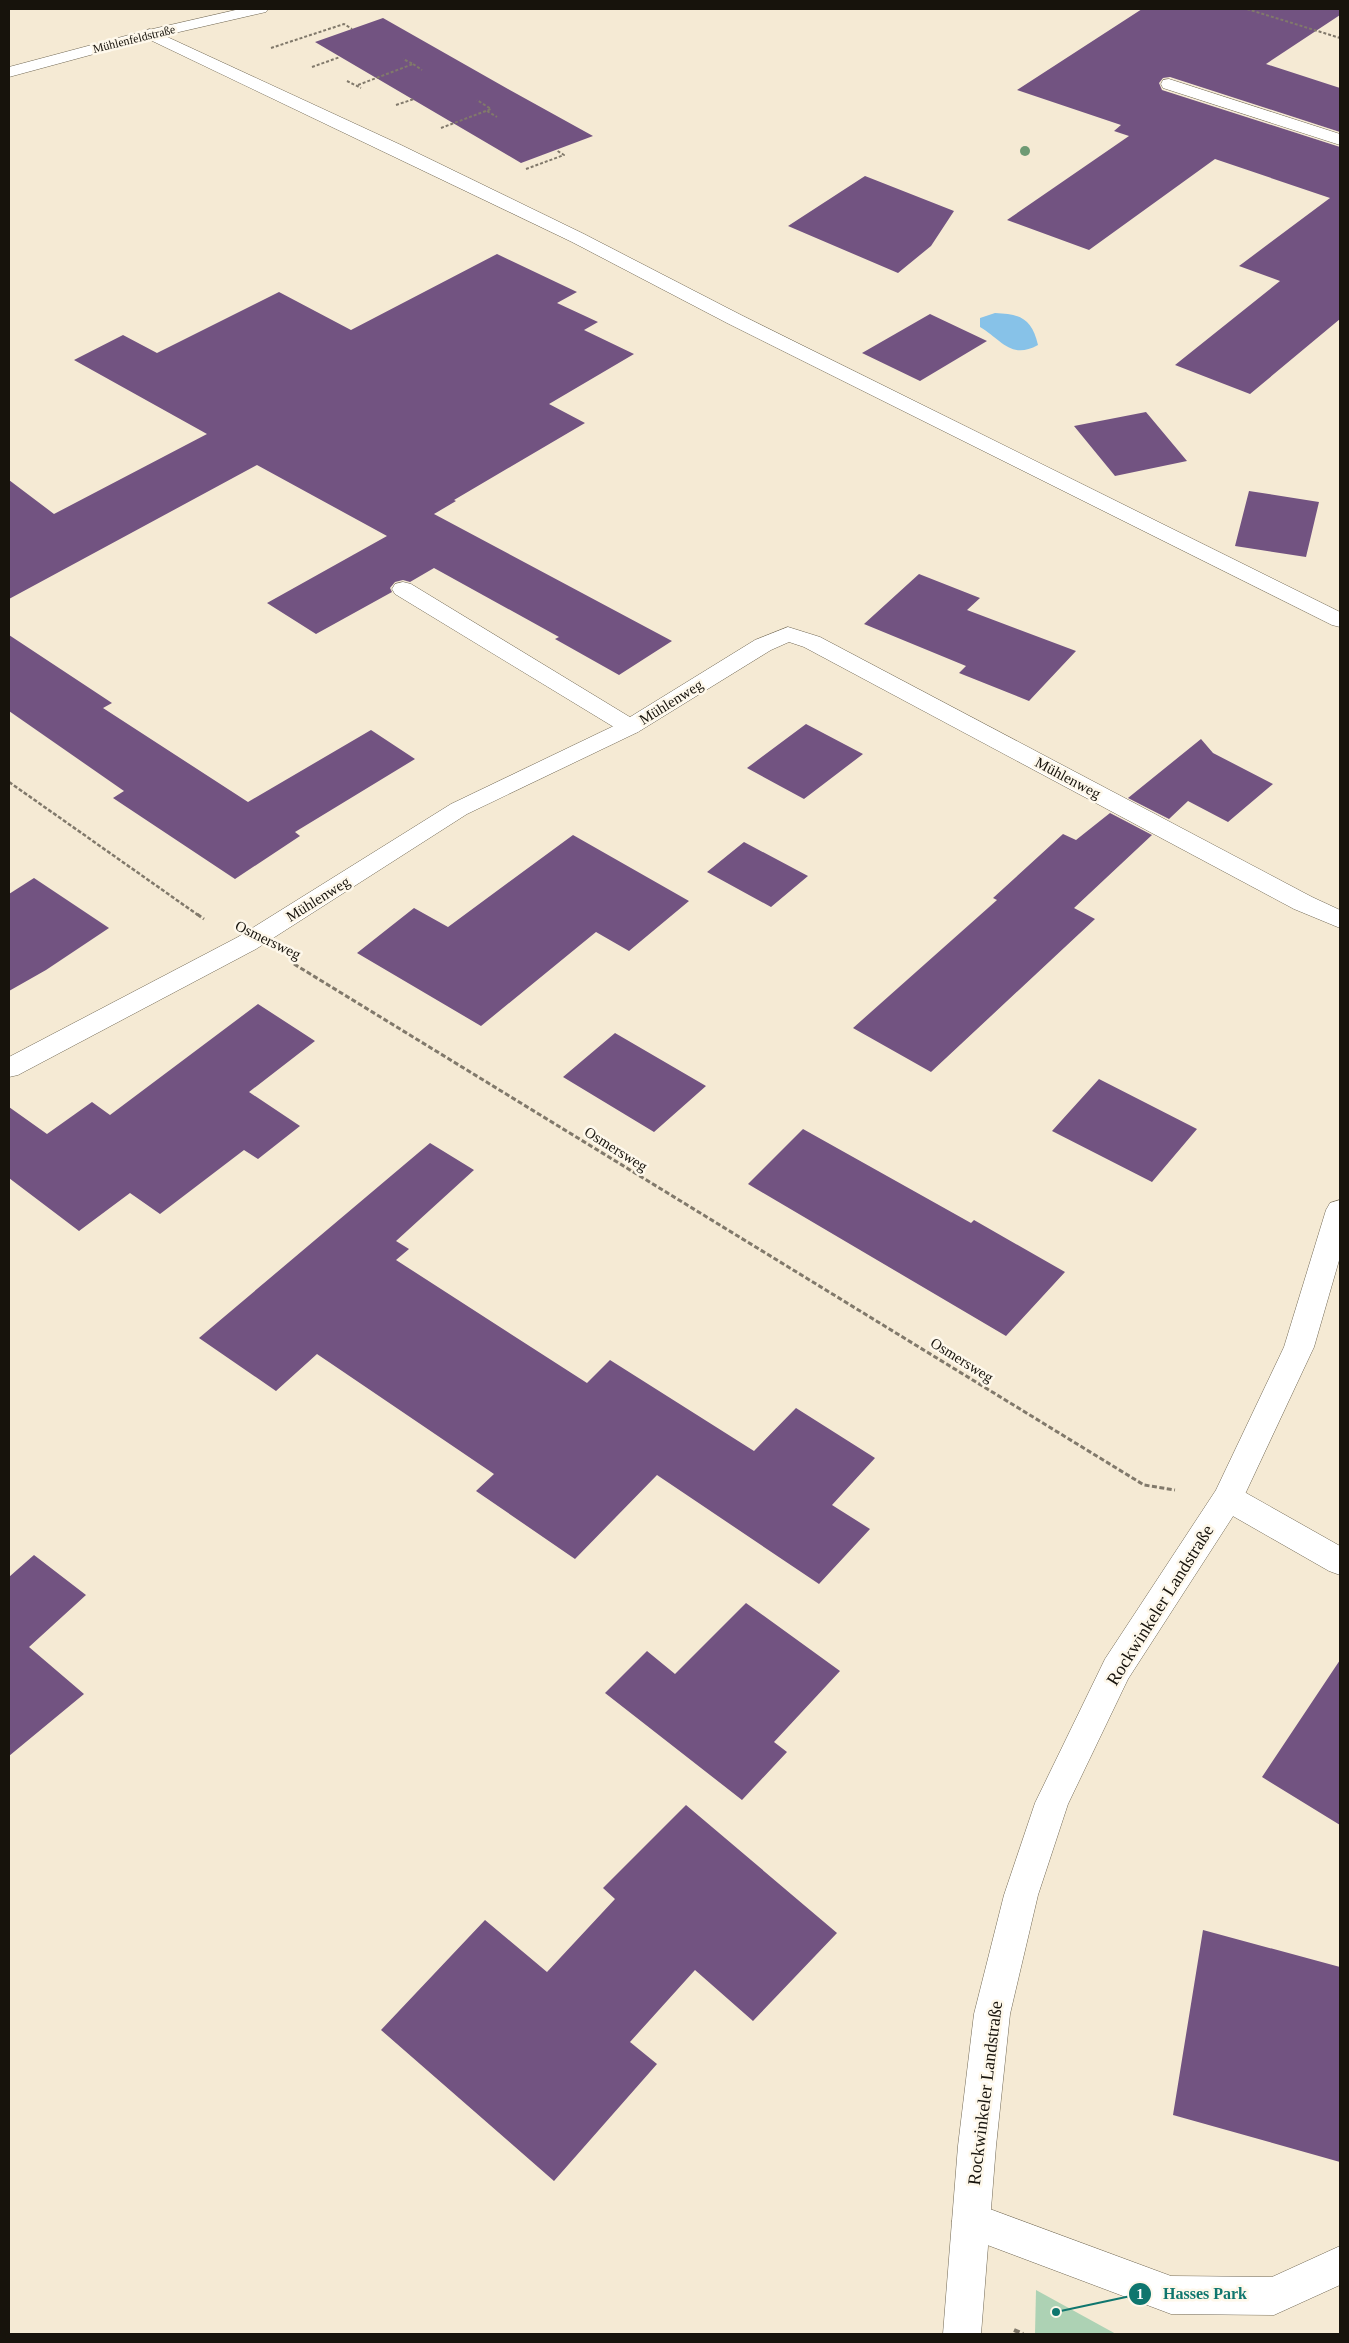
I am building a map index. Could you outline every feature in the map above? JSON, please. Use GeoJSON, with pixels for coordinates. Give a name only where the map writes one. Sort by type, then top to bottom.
{"type":"FeatureCollection","features":[{"type":"Feature","properties":{"kind":"street","name":"Mühlenfeldstraße"},"geometry":{"type":"LineString","coordinates":[[9,72],[150,34],[260,9]]}},
{"type":"Feature","properties":{"kind":"street"},"geometry":{"type":"LineString","coordinates":[[150,34],[265,90],[395,149],[578,238],[743,324],[1340,620]]}},
{"type":"Feature","properties":{"kind":"street"},"geometry":{"type":"LineString","coordinates":[[1169,84],[1340,140]]}},
{"type":"Feature","properties":{"kind":"street"},"geometry":{"type":"LineString","coordinates":[[403,589],[630,727]]}},
{"type":"Feature","properties":{"kind":"street","name":"Mühlenweg"},"geometry":{"type":"LineString","coordinates":[[9,1068],[247,943],[459,809],[630,727],[763,645],[788,634],[812,642],[1303,903],[1340,920]]}},
{"type":"Feature","properties":{"kind":"street","name":"Rockwinkeler Landstraße"},"geometry":{"type":"LineString","coordinates":[[962,2334],[977,2146],[992,2014],[1022,1895],[1052,1803],[1116,1669],[1228,1498],[1299,1347],[1340,1210]]}},
{"type":"Feature","properties":{"kind":"street"},"geometry":{"type":"LineString","coordinates":[[1228,1498],[1340,1562]]}},
{"type":"Feature","properties":{"kind":"street"},"geometry":{"type":"LineString","coordinates":[[971,2221],[1171,2295],[1274,2296],[1340,2265]]}},
{"type":"Feature","properties":{"kind":"path"},"geometry":{"type":"LineString","coordinates":[[1247,9],[1340,38]]}},
{"type":"Feature","properties":{"kind":"path"},"geometry":{"type":"LineString","coordinates":[[268,49],[344,24],[352,29]]}},
{"type":"Feature","properties":{"kind":"path"},"geometry":{"type":"LineString","coordinates":[[308,68],[340,57]]}},
{"type":"Feature","properties":{"kind":"path"},"geometry":{"type":"LineString","coordinates":[[403,59],[422,70]]}},
{"type":"Feature","properties":{"kind":"path"},"geometry":{"type":"LineString","coordinates":[[358,85],[413,64]]}},
{"type":"Feature","properties":{"kind":"path"},"geometry":{"type":"LineString","coordinates":[[388,108],[414,99]]}},
{"type":"Feature","properties":{"kind":"path"},"geometry":{"type":"LineString","coordinates":[[395,149],[491,109],[477,100]]}},
{"type":"Feature","properties":{"kind":"path"},"geometry":{"type":"LineString","coordinates":[[486,111],[497,117]]}},
{"type":"Feature","properties":{"kind":"path","name":"Osmersweg"},"geometry":{"type":"LineString","coordinates":[[9,782],[218,928],[304,970],[1144,1485],[1228,1498]]}},
{"type":"Feature","properties":{"kind":"green space"},"geometry":{"type":"Polygon","coordinates":[[[1036,2290],[1116,2334],[1035,2334],[1036,2290]]]}},
{"type":"Feature","properties":{"kind":"water"},"geometry":{"type":"Polygon","coordinates":[[[995,313],[1012,315],[1024,320],[1032,329],[1038,345],[1029,349],[1014,349],[980,327],[980,318],[995,313]]]}},
{"type":"Feature","properties":{"kind":"building"},"geometry":{"type":"Polygon","coordinates":[[[1142,9],[1340,9],[1340,15],[1266,64],[1340,88],[1340,132],[1170,77],[1163,78],[1159,83],[1162,90],[1340,147],[1340,319],[1250,394],[1175,365],[1280,281],[1239,266],[1330,198],[1215,159],[1089,250],[1007,220],[1129,136],[1114,131],[1121,125],[1017,90],[1142,9]]]}},
{"type":"Feature","properties":{"kind":"building"},"geometry":{"type":"Polygon","coordinates":[[[383,18],[593,136],[521,163],[315,42],[383,18]]]}},
{"type":"Feature","properties":{"kind":"building"},"geometry":{"type":"Polygon","coordinates":[[[865,176],[954,211],[931,246],[898,273],[788,226],[865,176]]]}},
{"type":"Feature","properties":{"kind":"building"},"geometry":{"type":"Polygon","coordinates":[[[497,254],[577,292],[557,303],[598,322],[584,330],[634,354],[549,404],[585,423],[454,500],[456,501],[434,514],[672,641],[619,675],[555,639],[559,637],[434,568],[410,582],[403,580],[395,582],[390,588],[392,592],[316,634],[267,603],[387,536],[257,465],[9,599],[9,480],[54,514],[207,434],[74,360],[123,335],[157,353],[279,292],[351,330],[497,254]]]}},
{"type":"Feature","properties":{"kind":"building"},"geometry":{"type":"Polygon","coordinates":[[[930,314],[987,341],[920,381],[862,353],[930,314]]]}},
{"type":"Feature","properties":{"kind":"building"},"geometry":{"type":"Polygon","coordinates":[[[1146,412],[1187,461],[1115,476],[1074,426],[1146,412]]]}},
{"type":"Feature","properties":{"kind":"building"},"geometry":{"type":"Polygon","coordinates":[[[1249,491],[1319,502],[1306,557],[1235,546],[1249,491]]]}},
{"type":"Feature","properties":{"kind":"building"},"geometry":{"type":"Polygon","coordinates":[[[919,574],[980,598],[967,610],[1076,651],[1029,701],[959,673],[966,666],[864,624],[919,574]]]}},
{"type":"Feature","properties":{"kind":"building"},"geometry":{"type":"Polygon","coordinates":[[[9,635],[112,703],[103,708],[248,802],[371,730],[415,759],[295,832],[300,836],[235,879],[113,798],[124,791],[9,711],[9,635]]]}},
{"type":"Feature","properties":{"kind":"building"},"geometry":{"type":"Polygon","coordinates":[[[806,724],[863,754],[804,799],[747,768],[806,724]]]}},
{"type":"Feature","properties":{"kind":"building"},"geometry":{"type":"Polygon","coordinates":[[[1201,739],[1213,753],[1273,784],[1228,822],[1188,801],[1169,819],[1128,798],[1201,739]]]}},
{"type":"Feature","properties":{"kind":"building"},"geometry":{"type":"Polygon","coordinates":[[[1110,813],[1152,835],[1074,908],[1095,919],[931,1072],[853,1028],[997,900],[993,898],[1063,834],[1076,840],[1110,813]]]}},
{"type":"Feature","properties":{"kind":"building"},"geometry":{"type":"Polygon","coordinates":[[[573,835],[689,901],[629,951],[596,932],[481,1026],[357,953],[414,908],[448,927],[573,835]]]}},
{"type":"Feature","properties":{"kind":"building"},"geometry":{"type":"Polygon","coordinates":[[[744,842],[808,876],[771,907],[707,872],[744,842]]]}},
{"type":"Feature","properties":{"kind":"building"},"geometry":{"type":"Polygon","coordinates":[[[34,878],[109,928],[46,970],[9,991],[9,894],[34,878]]]}},
{"type":"Feature","properties":{"kind":"building"},"geometry":{"type":"Polygon","coordinates":[[[258,1004],[315,1041],[249,1092],[300,1126],[258,1159],[244,1150],[160,1214],[130,1193],[79,1231],[9,1178],[9,1107],[47,1134],[92,1102],[110,1115],[258,1004]]]}},
{"type":"Feature","properties":{"kind":"building"},"geometry":{"type":"Polygon","coordinates":[[[615,1033],[706,1086],[654,1132],[563,1077],[615,1033]]]}},
{"type":"Feature","properties":{"kind":"building"},"geometry":{"type":"Polygon","coordinates":[[[1099,1079],[1197,1129],[1152,1182],[1052,1131],[1099,1079]]]}},
{"type":"Feature","properties":{"kind":"building"},"geometry":{"type":"Polygon","coordinates":[[[803,1129],[971,1223],[974,1220],[1065,1272],[1006,1336],[748,1184],[803,1129]]]}},
{"type":"Feature","properties":{"kind":"building"},"geometry":{"type":"Polygon","coordinates":[[[430,1143],[474,1170],[396,1241],[409,1249],[396,1260],[587,1383],[610,1360],[754,1451],[796,1408],[875,1458],[832,1505],[870,1529],[819,1584],[657,1475],[575,1559],[476,1491],[494,1474],[317,1354],[276,1391],[199,1338],[430,1143]]]}},
{"type":"Feature","properties":{"kind":"building"},"geometry":{"type":"Polygon","coordinates":[[[34,1555],[86,1595],[29,1647],[84,1694],[9,1756],[9,1577],[34,1555]]]}},
{"type":"Feature","properties":{"kind":"building"},"geometry":{"type":"Polygon","coordinates":[[[746,1603],[840,1671],[774,1742],[787,1752],[742,1800],[605,1693],[647,1651],[675,1674],[746,1603]]]}},
{"type":"Feature","properties":{"kind":"building"},"geometry":{"type":"Polygon","coordinates":[[[1340,1660],[1340,1825],[1262,1777],[1340,1660]]]}},
{"type":"Feature","properties":{"kind":"building"},"geometry":{"type":"Polygon","coordinates":[[[686,1805],[837,1933],[753,2021],[695,1970],[630,2042],[657,2064],[554,2181],[381,2030],[485,1920],[547,1972],[615,1899],[603,1888],[686,1805]]]}},
{"type":"Feature","properties":{"kind":"building"},"geometry":{"type":"Polygon","coordinates":[[[1203,1930],[1340,1967],[1340,2162],[1173,2115],[1203,1930]]]}},
{"type":"Feature","properties":{"kind":"place","name":"Hasses Park"},"geometry":{"type":"Point","coordinates":[1056,2312]}}]}
